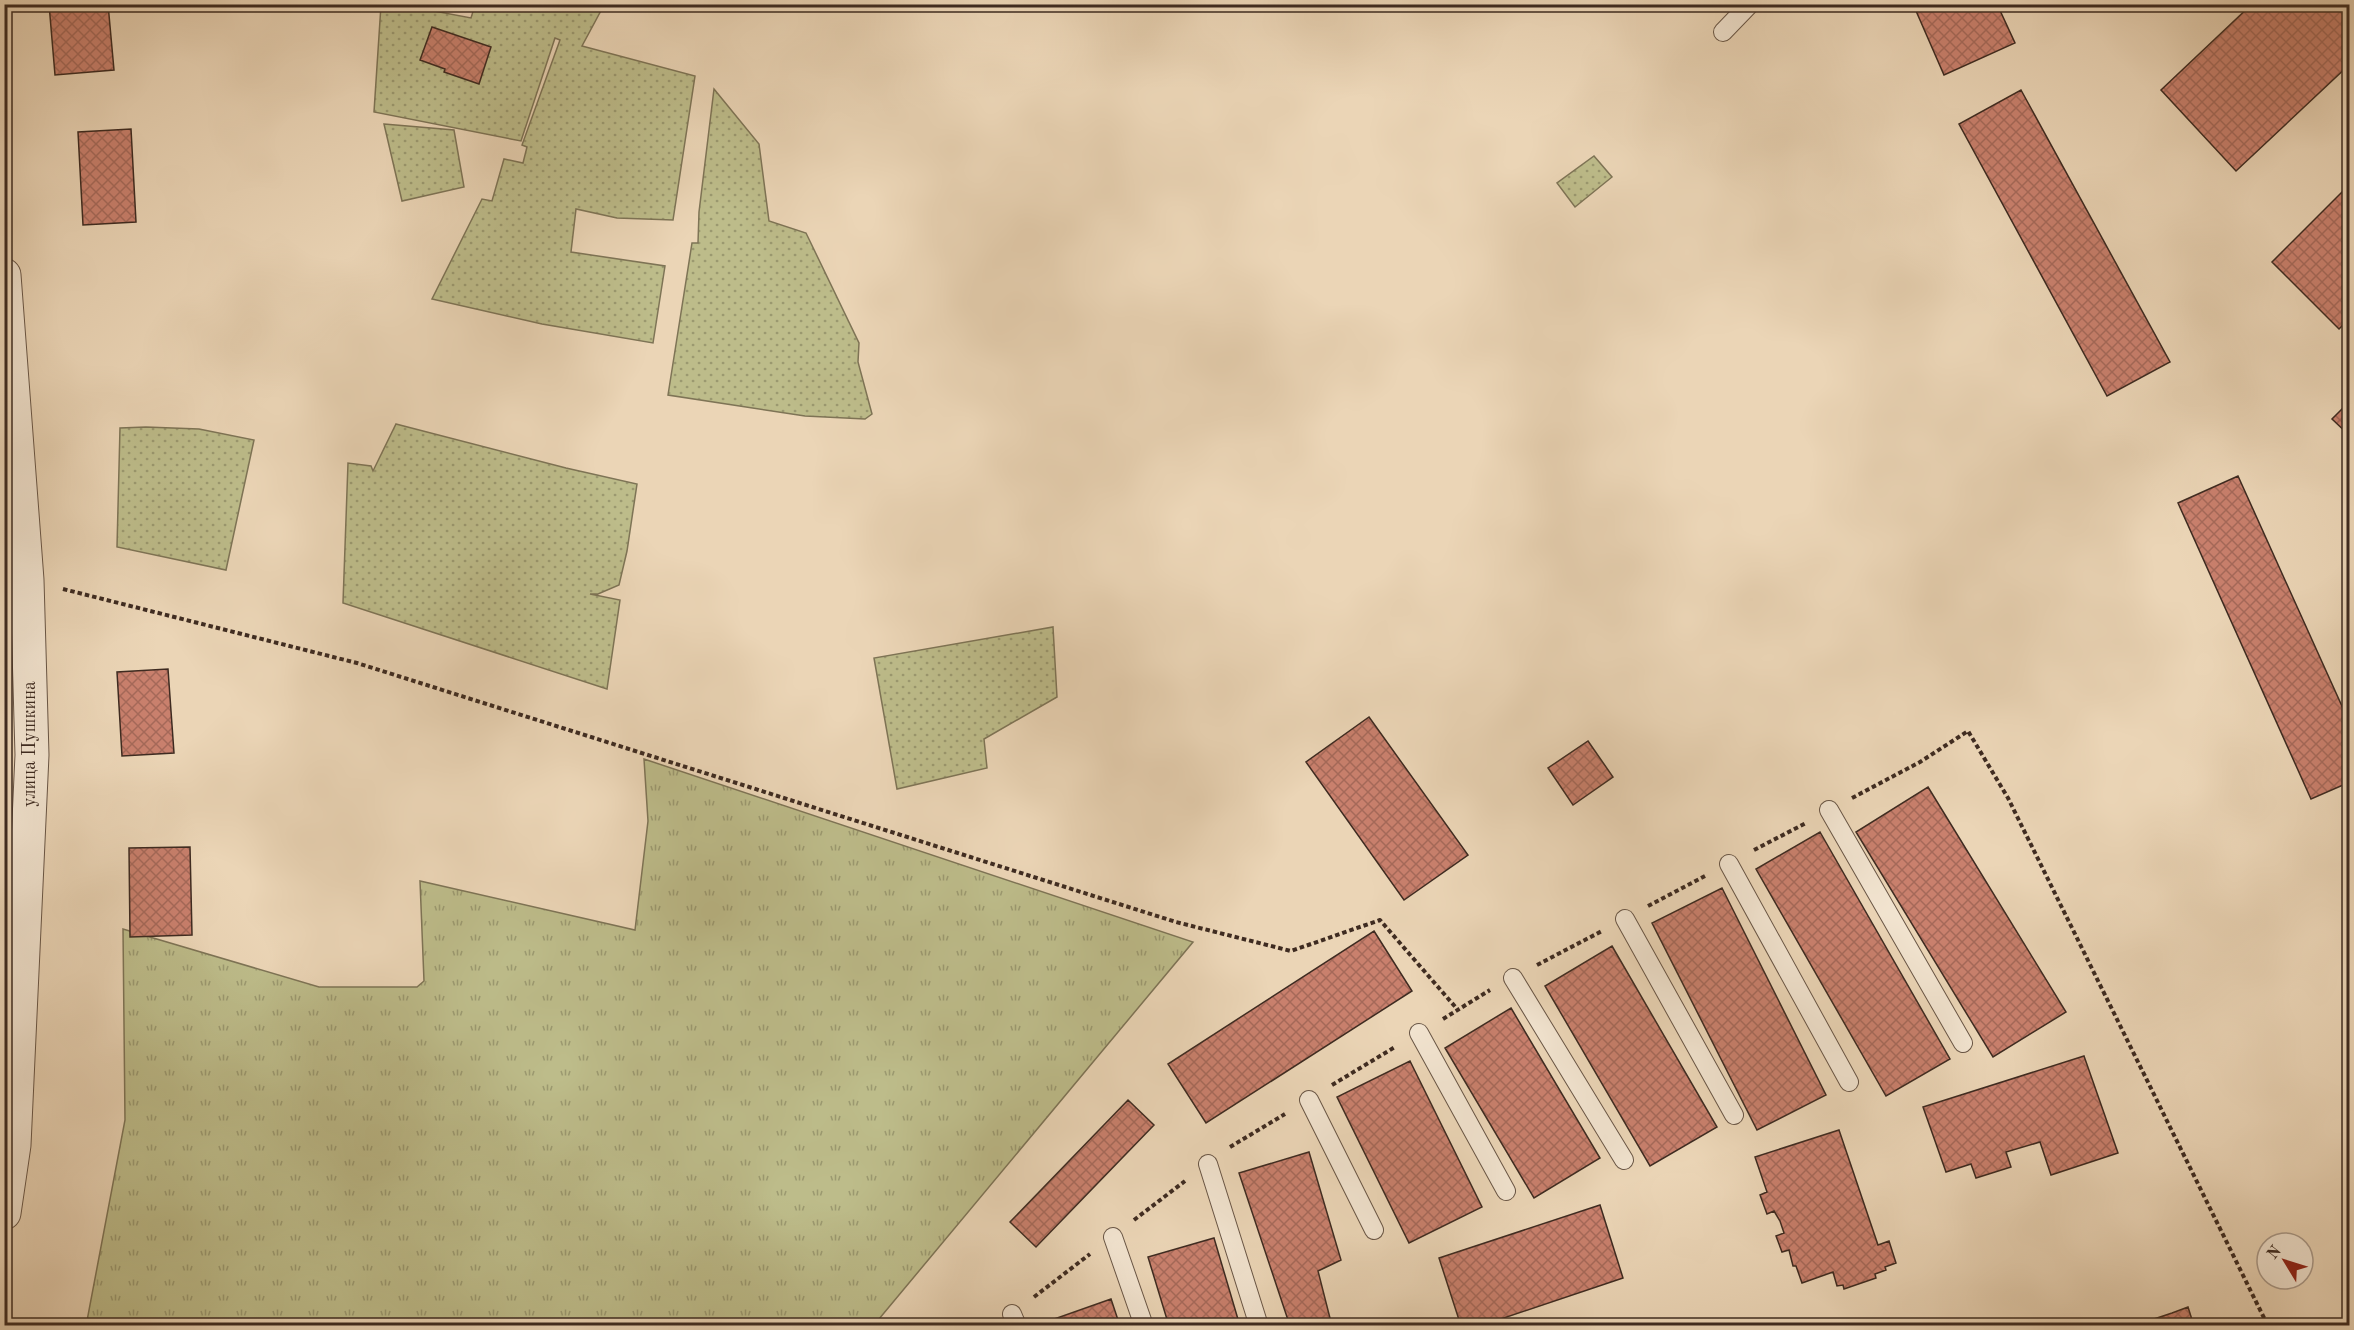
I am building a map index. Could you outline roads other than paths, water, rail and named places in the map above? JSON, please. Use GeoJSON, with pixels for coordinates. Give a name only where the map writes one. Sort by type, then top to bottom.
{"type":"FeatureCollection","features":[{"type":"Feature","properties":{"kind":"street","name":"улица Пушкина"},"geometry":{"type":"LineString","coordinates":[[4,1213],[14,1145],[32,755],[27,580],[5,294]]}},
{"type":"Feature","properties":{"kind":"lane"},"geometry":{"type":"LineString","coordinates":[[1723,32],[1750,4]]}},
{"type":"Feature","properties":{"kind":"lane"},"geometry":{"type":"LineString","coordinates":[[1829,810],[1963,1043]]}},
{"type":"Feature","properties":{"kind":"lane"},"geometry":{"type":"LineString","coordinates":[[1729,864],[1849,1082]]}},
{"type":"Feature","properties":{"kind":"lane"},"geometry":{"type":"LineString","coordinates":[[1625,919],[1734,1115]]}},
{"type":"Feature","properties":{"kind":"lane"},"geometry":{"type":"LineString","coordinates":[[1513,978],[1624,1160]]}},
{"type":"Feature","properties":{"kind":"lane"},"geometry":{"type":"LineString","coordinates":[[1419,1033],[1506,1191]]}},
{"type":"Feature","properties":{"kind":"lane"},"geometry":{"type":"LineString","coordinates":[[1309,1100],[1374,1230]]}},
{"type":"Feature","properties":{"kind":"lane"},"geometry":{"type":"LineString","coordinates":[[1208,1164],[1259,1326]]}},
{"type":"Feature","properties":{"kind":"lane"},"geometry":{"type":"LineString","coordinates":[[1113,1237],[1144,1326]]}}]}
